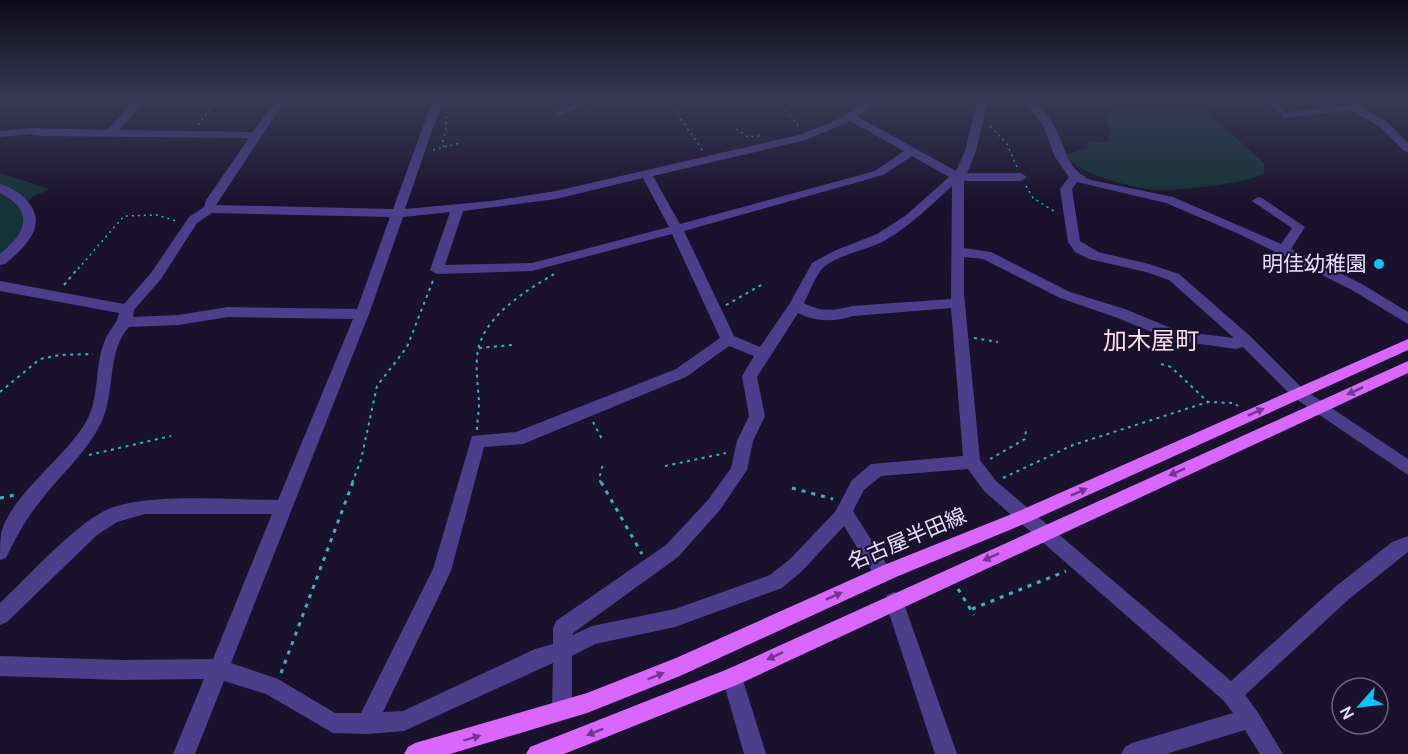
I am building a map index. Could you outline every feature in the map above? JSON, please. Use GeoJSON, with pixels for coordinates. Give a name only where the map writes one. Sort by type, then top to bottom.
{"type":"FeatureCollection","features":[{"type":"Feature","properties":{"kind":"main road","name":"名古屋半田線"},"geometry":{"type":"LineString","coordinates":[[415,754],[562,710],[680,666],[883,574],[1025,516],[1408,345]]}},
{"type":"Feature","properties":{"kind":"main road"},"geometry":{"type":"LineString","coordinates":[[537,754],[567,749],[732,677],[1408,367]]}},
{"type":"Feature","properties":{"kind":"street"},"geometry":{"type":"LineString","coordinates":[[137,134],[256,135]]}},
{"type":"Feature","properties":{"kind":"street"},"geometry":{"type":"LineString","coordinates":[[184,754],[362,314],[426,134]]}},
{"type":"Feature","properties":{"kind":"street"},"geometry":{"type":"LineString","coordinates":[[883,134],[958,177],[1021,177]]}},
{"type":"Feature","properties":{"kind":"street"},"geometry":{"type":"LineString","coordinates":[[562,710],[563,628],[672,551],[714,505],[739,470],[745,441],[757,416],[749,376],[796,305],[817,266],[839,254],[866,245],[909,219],[950,181],[962,173],[975,134]]}},
{"type":"Feature","properties":{"kind":"street"},"geometry":{"type":"LineString","coordinates":[[1052,134],[1061,157],[1075,177],[1088,183],[1169,200],[1244,231],[1357,287],[1408,319]]}},
{"type":"Feature","properties":{"kind":"street"},"geometry":{"type":"LineString","coordinates":[[1393,134],[1408,149]]}},
{"type":"Feature","properties":{"kind":"street"},"geometry":{"type":"LineString","coordinates":[[0,552],[17,518],[69,458],[97,414],[109,352],[118,327],[156,276],[193,220],[208,209],[256,135]]}},
{"type":"Feature","properties":{"kind":"street"},"geometry":{"type":"LineString","coordinates":[[208,209],[399,213],[524,202],[813,135]]}},
{"type":"Feature","properties":{"kind":"street"},"geometry":{"type":"LineString","coordinates":[[458,208],[436,270],[532,267],[879,173],[913,150]]}},
{"type":"Feature","properties":{"kind":"street"},"geometry":{"type":"LineString","coordinates":[[646,174],[676,228],[728,340],[763,354]]}},
{"type":"Feature","properties":{"kind":"street"},"geometry":{"type":"LineString","coordinates":[[958,177],[958,303],[971,459],[990,486],[1231,694],[1250,718],[1272,754]]}},
{"type":"Feature","properties":{"kind":"street"},"geometry":{"type":"LineString","coordinates":[[1075,177],[1066,189],[1074,242],[1080,249],[1094,256],[1166,273],[1191,291],[1245,340],[1298,393],[1408,468]]}},
{"type":"Feature","properties":{"kind":"street"},"geometry":{"type":"LineString","coordinates":[[0,188],[25,202],[28,208],[29,228],[24,239],[0,261]]}},
{"type":"Feature","properties":{"kind":"street"},"geometry":{"type":"LineString","coordinates":[[1258,201],[1299,227],[1283,251]]}},
{"type":"Feature","properties":{"kind":"street"},"geometry":{"type":"LineString","coordinates":[[957,252],[986,255],[1065,295],[1120,313],[1176,336],[1229,344],[1245,340]]}},
{"type":"Feature","properties":{"kind":"street"},"geometry":{"type":"LineString","coordinates":[[0,286],[54,296],[126,315],[178,320],[228,312],[362,314]]}},
{"type":"Feature","properties":{"kind":"street"},"geometry":{"type":"LineString","coordinates":[[796,305],[812,314],[838,316],[874,309],[958,303]]}},
{"type":"Feature","properties":{"kind":"street"},"geometry":{"type":"LineString","coordinates":[[367,724],[442,571],[478,441],[517,438],[681,373],[728,340]]}},
{"type":"Feature","properties":{"kind":"street"},"geometry":{"type":"LineString","coordinates":[[0,666],[121,670],[218,669],[271,686],[333,723],[367,724],[404,721],[542,656],[563,651],[592,634],[675,618],[776,582],[796,565],[846,507],[858,485],[877,469],[971,459]]}},
{"type":"Feature","properties":{"kind":"street"},"geometry":{"type":"LineString","coordinates":[[0,616],[91,529],[112,516],[145,507],[282,507]]}},
{"type":"Feature","properties":{"kind":"street"},"geometry":{"type":"LineString","coordinates":[[846,507],[883,574]]}},
{"type":"Feature","properties":{"kind":"street"},"geometry":{"type":"LineString","coordinates":[[1231,694],[1342,592],[1398,548],[1408,544]]}},
{"type":"Feature","properties":{"kind":"street"},"geometry":{"type":"LineString","coordinates":[[894,601],[946,754]]}},
{"type":"Feature","properties":{"kind":"street"},"geometry":{"type":"LineString","coordinates":[[732,677],[755,754]]}},
{"type":"Feature","properties":{"kind":"street"},"geometry":{"type":"LineString","coordinates":[[1132,754],[1250,718]]}},
{"type":"Feature","properties":{"kind":"path"},"geometry":{"type":"LineString","coordinates":[[444,147],[442,144],[445,134]]}},
{"type":"Feature","properties":{"kind":"path"},"geometry":{"type":"LineString","coordinates":[[690,134],[711,159]]}},
{"type":"Feature","properties":{"kind":"path"},"geometry":{"type":"LineString","coordinates":[[744,134],[748,137],[759,135],[771,146]]}},
{"type":"Feature","properties":{"kind":"path"},"geometry":{"type":"LineString","coordinates":[[420,152],[460,143]]}},
{"type":"Feature","properties":{"kind":"path"},"geometry":{"type":"LineString","coordinates":[[54,296],[124,216],[157,215],[176,221]]}},
{"type":"Feature","properties":{"kind":"path"},"geometry":{"type":"LineString","coordinates":[[271,686],[288,659],[361,460],[377,386],[407,347],[436,270]]}},
{"type":"Feature","properties":{"kind":"path"},"geometry":{"type":"LineString","coordinates":[[478,441],[478,348],[481,339],[493,322],[518,299],[560,271]]}},
{"type":"Feature","properties":{"kind":"path"},"geometry":{"type":"LineString","coordinates":[[715,310],[763,284]]}},
{"type":"Feature","properties":{"kind":"path"},"geometry":{"type":"LineString","coordinates":[[960,337],[998,342]]}},
{"type":"Feature","properties":{"kind":"path"},"geometry":{"type":"LineString","coordinates":[[478,348],[512,345]]}},
{"type":"Feature","properties":{"kind":"path"},"geometry":{"type":"LineString","coordinates":[[0,392],[40,359],[60,355],[109,352]]}},
{"type":"Feature","properties":{"kind":"path"},"geometry":{"type":"LineString","coordinates":[[1161,364],[1171,367],[1208,402]]}},
{"type":"Feature","properties":{"kind":"path"},"geometry":{"type":"LineString","coordinates":[[990,486],[995,481],[1073,445],[1208,402],[1234,403],[1249,416]]}},
{"type":"Feature","properties":{"kind":"path"},"geometry":{"type":"LineString","coordinates":[[586,411],[603,441]]}},
{"type":"Feature","properties":{"kind":"path"},"geometry":{"type":"LineString","coordinates":[[971,459],[991,459],[1025,439],[1026,429]]}},
{"type":"Feature","properties":{"kind":"path"},"geometry":{"type":"LineString","coordinates":[[69,458],[121,449],[171,436]]}},
{"type":"Feature","properties":{"kind":"path"},"geometry":{"type":"LineString","coordinates":[[665,466],[733,452],[744,453]]}},
{"type":"Feature","properties":{"kind":"path"},"geometry":{"type":"LineString","coordinates":[[603,464],[599,479],[649,567]]}},
{"type":"Feature","properties":{"kind":"path"},"geometry":{"type":"LineString","coordinates":[[792,488],[846,507]]}},
{"type":"Feature","properties":{"kind":"path"},"geometry":{"type":"LineString","coordinates":[[972,609],[1072,569],[1079,564]]}},
{"type":"Feature","properties":{"kind":"path"},"geometry":{"type":"LineString","coordinates":[[949,576],[974,615]]}},
{"type":"Feature","properties":{"kind":"green space"},"geometry":{"type":"Polygon","coordinates":[[[1109,134],[1232,134],[1264,163],[1264,174],[1254,178],[1197,188],[1159,190],[1108,180],[1082,169],[1066,155],[1086,148],[1090,142],[1108,142],[1109,134]]]}},
{"type":"Feature","properties":{"kind":"green space"},"geometry":{"type":"Polygon","coordinates":[[[0,173],[50,189],[34,196],[27,204],[25,208],[26,231],[0,264],[0,173]]]}},
{"type":"Feature","properties":{"kind":"place","name":"明佳幼稚園"},"geometry":{"type":"Point","coordinates":[1379,264]}},
{"type":"Feature","properties":{"kind":"district","name":"加木屋町"},"geometry":{"type":"Point","coordinates":[1151,341]}}]}
